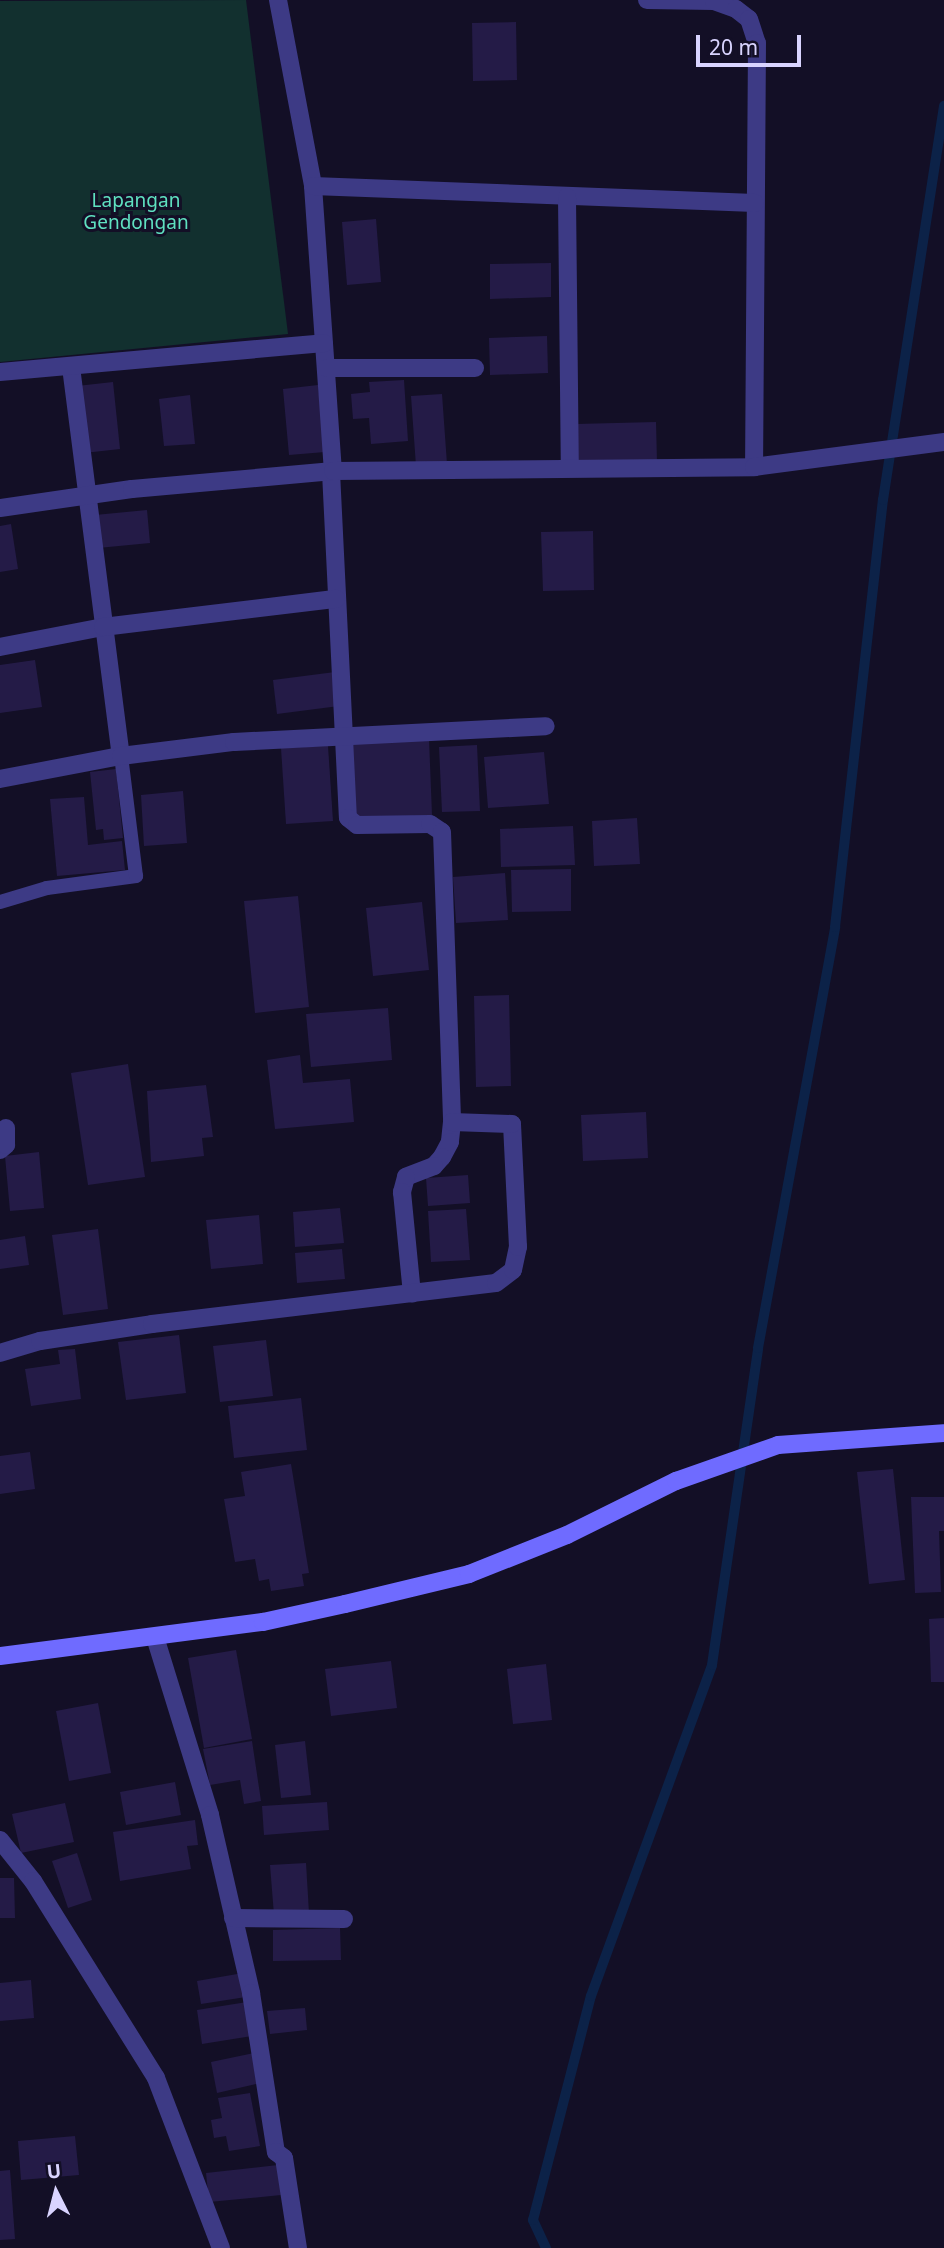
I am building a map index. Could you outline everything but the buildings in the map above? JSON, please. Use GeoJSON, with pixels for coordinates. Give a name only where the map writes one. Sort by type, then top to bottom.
{"type":"FeatureCollection","features":[{"type":"Feature","properties":{"kind":"street"},"geometry":{"type":"LineString","coordinates":[[278,0],[313,186],[327,368],[336,599],[350,823],[430,824],[442,832],[452,1122],[450,1142],[442,1157],[433,1166],[406,1177],[402,1192],[412,1294]]}},
{"type":"Feature","properties":{"kind":"street"},"geometry":{"type":"LineString","coordinates":[[647,0],[714,1],[749,19],[757,43],[754,467]]}},
{"type":"Feature","properties":{"kind":"street"},"geometry":{"type":"LineString","coordinates":[[313,186],[755,203]]}},
{"type":"Feature","properties":{"kind":"street"},"geometry":{"type":"LineString","coordinates":[[567,197],[570,468]]}},
{"type":"Feature","properties":{"kind":"street"},"geometry":{"type":"LineString","coordinates":[[0,372],[324,343]]}},
{"type":"Feature","properties":{"kind":"street"},"geometry":{"type":"LineString","coordinates":[[71,367],[121,756]]}},
{"type":"Feature","properties":{"kind":"street"},"geometry":{"type":"LineString","coordinates":[[327,368],[475,368]]}},
{"type":"Feature","properties":{"kind":"street"},"geometry":{"type":"LineString","coordinates":[[0,508],[88,495],[332,471],[754,467],[935,442]]}},
{"type":"Feature","properties":{"kind":"street"},"geometry":{"type":"LineString","coordinates":[[0,647],[103,627],[336,599]]}},
{"type":"Feature","properties":{"kind":"street"},"geometry":{"type":"LineString","coordinates":[[0,779],[121,756],[234,742],[546,726]]}},
{"type":"Feature","properties":{"kind":"street"},"geometry":{"type":"LineString","coordinates":[[0,1353],[40,1341],[152,1324],[496,1283],[513,1270],[518,1247],[512,1124],[452,1122]]}},
{"type":"Feature","properties":{"kind":"street"},"geometry":{"type":"LineString","coordinates":[[0,1150],[6,1145],[6,1128]]}},
{"type":"Feature","properties":{"kind":"street"},"geometry":{"type":"LineString","coordinates":[[0,1656],[263,1622],[469,1574],[567,1535],[676,1481],[778,1446],[944,1433]]}},
{"type":"Feature","properties":{"kind":"street"},"geometry":{"type":"LineString","coordinates":[[155,1637],[204,1795],[251,1993],[276,2152],[284,2158],[298,2248]]}},
{"type":"Feature","properties":{"kind":"street"},"geometry":{"type":"LineString","coordinates":[[0,1840],[33,1881],[156,2078],[221,2248]]}},
{"type":"Feature","properties":{"kind":"street"},"geometry":{"type":"LineString","coordinates":[[233,1918],[344,1919]]}},
{"type":"Feature","properties":{"kind":"lane"},"geometry":{"type":"LineString","coordinates":[[0,902],[47,888],[136,876],[121,756]]}},
{"type":"Feature","properties":{"kind":"green space","name":"Lapangan Gendongan"},"geometry":{"type":"Polygon","coordinates":[[[246,0],[288,334],[0,362],[0,1],[246,0]]]}},
{"type":"Feature","properties":{"kind":"waterway"},"geometry":{"type":"LineString","coordinates":[[546,2248],[533,2220],[591,1996],[712,1665],[758,1348],[835,927],[883,500],[944,106]]}}]}
